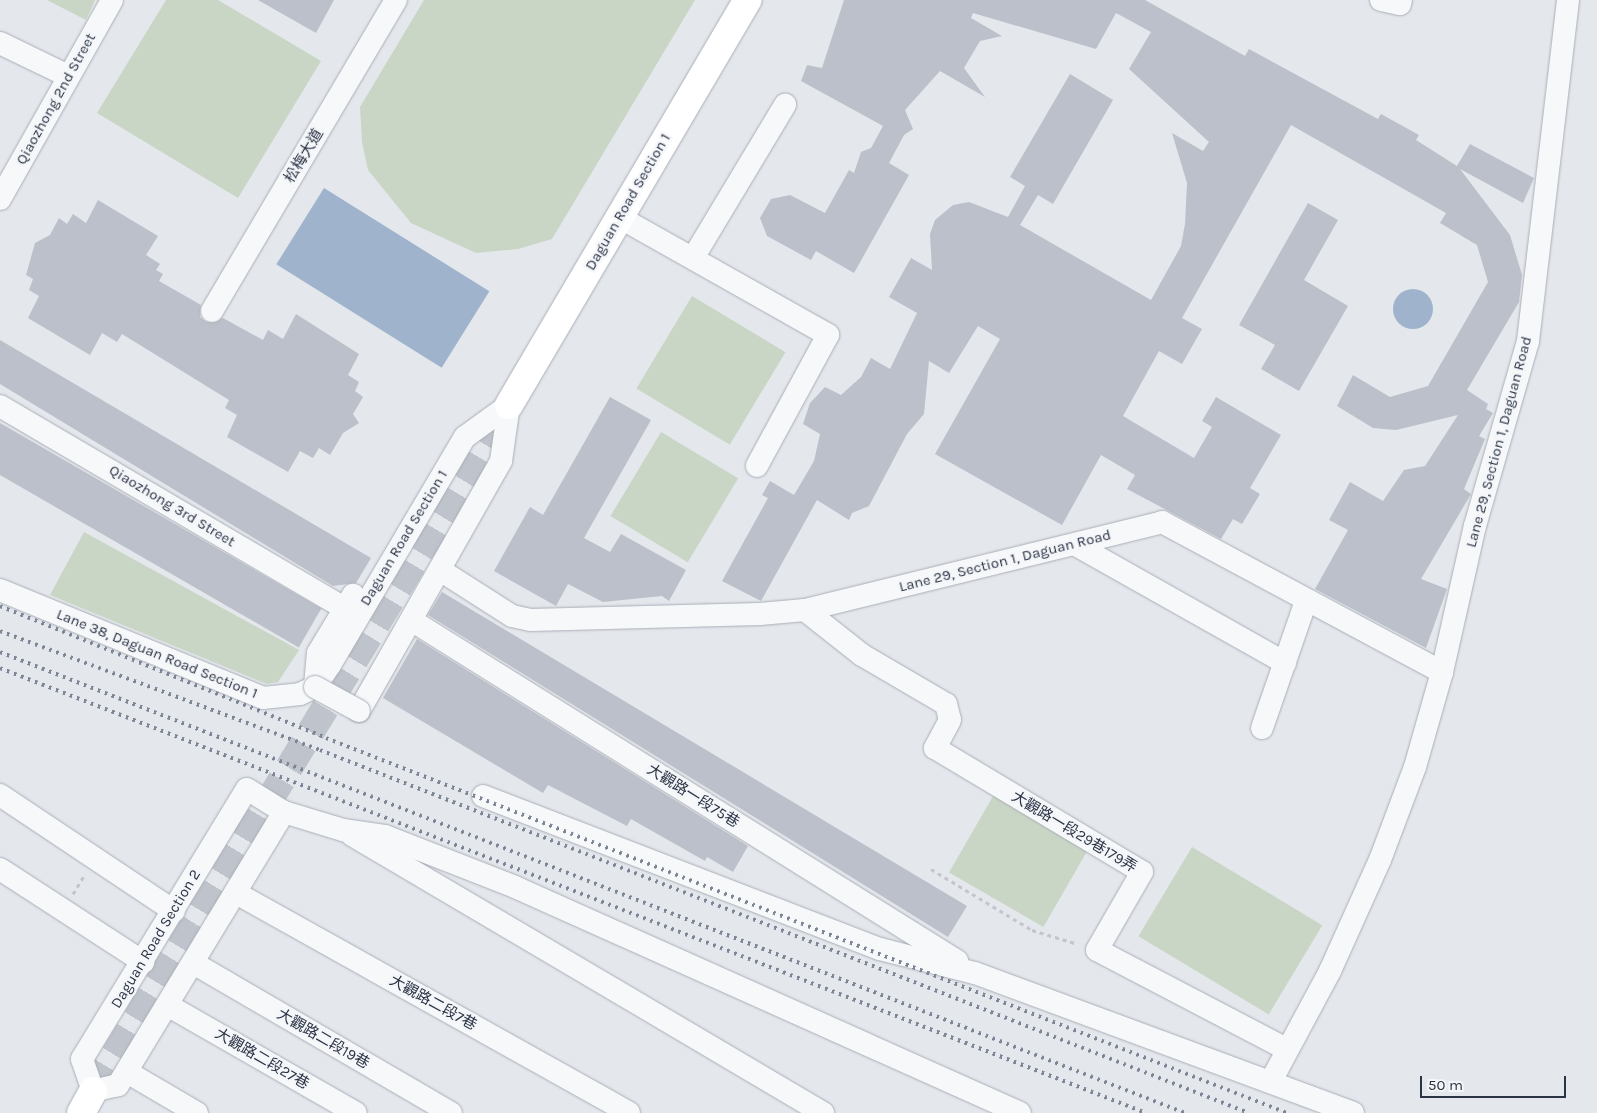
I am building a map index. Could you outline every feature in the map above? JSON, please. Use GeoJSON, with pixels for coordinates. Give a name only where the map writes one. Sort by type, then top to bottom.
{"type":"FeatureCollection","features":[{"type":"Feature","properties":{"kind":"main road","name":"Daguan Road Section 1"},"geometry":{"type":"LineString","coordinates":[[509,405],[748,0]]}},
{"type":"Feature","properties":{"kind":"street","name":"Qiaozhong 2nd Street"},"geometry":{"type":"LineString","coordinates":[[1,195],[112,0]]}},
{"type":"Feature","properties":{"kind":"street","name":"松梅大道"},"geometry":{"type":"LineString","coordinates":[[212,311],[396,0]]}},
{"type":"Feature","properties":{"kind":"street","name":"Lane 29, Section 1, Daguan Road"},"geometry":{"type":"LineString","coordinates":[[1271,1081],[1286,1049],[1330,971],[1380,860],[1416,767],[1442,672],[1475,526],[1528,341],[1568,0]]}},
{"type":"Feature","properties":{"kind":"street"},"geometry":{"type":"LineString","coordinates":[[0,42],[68,76]]}},
{"type":"Feature","properties":{"kind":"street"},"geometry":{"type":"LineString","coordinates":[[693,258],[785,105]]}},
{"type":"Feature","properties":{"kind":"street"},"geometry":{"type":"LineString","coordinates":[[620,217],[828,335],[757,466]]}},
{"type":"Feature","properties":{"kind":"street","name":"Daguan Road Section 1"},"geometry":{"type":"LineString","coordinates":[[509,405],[501,461],[359,711],[315,687],[465,437],[509,405]]}},
{"type":"Feature","properties":{"kind":"street","name":"Qiaozhong 3rd Street"},"geometry":{"type":"LineString","coordinates":[[0,406],[343,607]]}},
{"type":"Feature","properties":{"kind":"street","name":"Lane 29, Section 1, Daguan Road"},"geometry":{"type":"LineString","coordinates":[[440,570],[512,616],[532,620],[805,610],[1076,545],[1162,522],[1306,601],[1442,672]]}},
{"type":"Feature","properties":{"kind":"street"},"geometry":{"type":"LineString","coordinates":[[1076,545],[1285,663]]}},
{"type":"Feature","properties":{"kind":"street"},"geometry":{"type":"LineString","coordinates":[[315,687],[318,653],[343,607],[373,572],[387,566]]}},
{"type":"Feature","properties":{"kind":"street","name":"Lane 38, Daguan Road Section 1"},"geometry":{"type":"LineString","coordinates":[[0,590],[263,698],[282,699],[315,687]]}},
{"type":"Feature","properties":{"kind":"street"},"geometry":{"type":"LineString","coordinates":[[1262,728],[1306,601]]}},
{"type":"Feature","properties":{"kind":"street","name":"大觀路一段29巷179弄"},"geometry":{"type":"LineString","coordinates":[[805,610],[862,655],[946,704],[950,720],[935,748],[1142,872],[1097,950]]}},
{"type":"Feature","properties":{"kind":"street","name":"大觀路一段75巷"},"geometry":{"type":"LineString","coordinates":[[411,620],[975,973]]}},
{"type":"Feature","properties":{"kind":"street","name":"Daguan Road Section 2"},"geometry":{"type":"LineString","coordinates":[[246,789],[284,812],[195,964],[127,1072],[118,1085],[87,1102],[82,1059],[174,911],[246,789]]}},
{"type":"Feature","properties":{"kind":"street"},"geometry":{"type":"LineString","coordinates":[[0,795],[174,911]]}},
{"type":"Feature","properties":{"kind":"street"},"geometry":{"type":"LineString","coordinates":[[482,796],[880,949],[975,973],[1271,1081],[1353,1113]]}},
{"type":"Feature","properties":{"kind":"street"},"geometry":{"type":"LineString","coordinates":[[284,812],[342,830],[385,836],[515,887],[1020,1113]]}},
{"type":"Feature","properties":{"kind":"street"},"geometry":{"type":"LineString","coordinates":[[342,830],[823,1113]]}},
{"type":"Feature","properties":{"kind":"street"},"geometry":{"type":"LineString","coordinates":[[0,869],[143,962]]}},
{"type":"Feature","properties":{"kind":"street","name":"大觀路二段7巷"},"geometry":{"type":"LineString","coordinates":[[236,893],[629,1113]]}},
{"type":"Feature","properties":{"kind":"street"},"geometry":{"type":"LineString","coordinates":[[1097,950],[1286,1049]]}},
{"type":"Feature","properties":{"kind":"street","name":"大觀路二段19巷"},"geometry":{"type":"LineString","coordinates":[[195,964],[452,1113]]}},
{"type":"Feature","properties":{"kind":"street","name":"大觀路二段27巷"},"geometry":{"type":"LineString","coordinates":[[169,1006],[356,1113]]}},
{"type":"Feature","properties":{"kind":"street"},"geometry":{"type":"LineString","coordinates":[[127,1072],[197,1113]]}},
{"type":"Feature","properties":{"kind":"path"},"geometry":{"type":"LineString","coordinates":[[63,910],[95,858]]}},
{"type":"Feature","properties":{"kind":"path"},"geometry":{"type":"LineString","coordinates":[[931,869],[1032,930],[1097,950]]}},
{"type":"Feature","properties":{"kind":"green space"},"geometry":{"type":"Polygon","coordinates":[[[47,0],[95,0],[86,20],[47,0]]]}},
{"type":"Feature","properties":{"kind":"green space"},"geometry":{"type":"Polygon","coordinates":[[[166,0],[218,0],[321,61],[238,198],[97,113],[166,0]]]}},
{"type":"Feature","properties":{"kind":"green space"},"geometry":{"type":"Polygon","coordinates":[[[424,0],[695,0],[552,239],[518,249],[476,253],[411,223],[368,170],[362,142],[360,107],[424,0]]]}},
{"type":"Feature","properties":{"kind":"green space"},"geometry":{"type":"Polygon","coordinates":[[[692,296],[785,352],[730,445],[636,389],[692,296]]]}},
{"type":"Feature","properties":{"kind":"green space"},"geometry":{"type":"Polygon","coordinates":[[[661,432],[738,478],[688,562],[611,516],[661,432]]]}},
{"type":"Feature","properties":{"kind":"green space"},"geometry":{"type":"Polygon","coordinates":[[[84,532],[299,650],[278,682],[267,684],[50,595],[84,532]]]}},
{"type":"Feature","properties":{"kind":"green space"},"geometry":{"type":"Polygon","coordinates":[[[996,791],[1090,846],[1043,927],[949,872],[996,791]]]}},
{"type":"Feature","properties":{"kind":"green space"},"geometry":{"type":"Polygon","coordinates":[[[1192,847],[1322,925],[1269,1014],[1138,936],[1192,847]]]}},
{"type":"Feature","properties":{"kind":"water"},"geometry":{"type":"Polygon","coordinates":[[[324,188],[489,291],[442,368],[276,264],[324,188]]]}},
{"type":"Feature","properties":{"kind":"water"},"geometry":{"type":"Polygon","coordinates":[[[1417,289],[1424,292],[1430,298],[1433,309],[1432,317],[1424,326],[1417,329],[1409,329],[1402,326],[1394,317],[1393,305],[1396,298],[1405,290],[1417,289]]]}},
{"type":"Feature","properties":{"kind":"building"},"geometry":{"type":"Polygon","coordinates":[[[258,0],[334,0],[316,33],[258,0]]]}},
{"type":"Feature","properties":{"kind":"building"},"geometry":{"type":"Polygon","coordinates":[[[844,0],[1145,0],[1245,56],[1249,49],[1378,119],[1381,114],[1419,135],[1416,140],[1457,166],[1470,144],[1534,178],[1523,203],[1460,169],[1510,235],[1522,275],[1519,302],[1467,390],[1488,404],[1486,409],[1493,413],[1479,436],[1485,439],[1464,489],[1471,494],[1421,579],[1447,589],[1426,648],[1315,589],[1348,530],[1329,520],[1350,482],[1383,501],[1404,470],[1425,466],[1458,415],[1396,430],[1373,428],[1337,406],[1353,375],[1390,397],[1428,386],[1488,282],[1477,245],[1440,223],[1446,213],[1291,125],[1182,318],[1202,329],[1182,364],[1159,351],[1123,416],[1194,458],[1212,427],[1202,421],[1216,397],[1281,435],[1250,488],[1260,494],[1242,524],[1233,519],[1221,539],[1127,489],[1135,475],[1101,455],[1062,525],[935,454],[1000,339],[978,326],[949,373],[929,361],[924,414],[907,434],[869,506],[852,513],[849,520],[817,500],[761,601],[722,581],[768,498],[762,495],[770,481],[794,495],[814,461],[820,434],[803,424],[810,403],[825,387],[841,395],[861,377],[871,358],[890,369],[917,313],[889,297],[911,258],[932,270],[930,234],[935,220],[953,205],[969,202],[1008,217],[1025,186],[1010,177],[1070,74],[1113,100],[1053,204],[1038,195],[1020,225],[1151,300],[1181,246],[1185,224],[1187,183],[1172,133],[1203,151],[1209,142],[1129,69],[1151,32],[1116,13],[1096,49],[973,13],[971,18],[1002,36],[980,41],[964,68],[985,97],[940,71],[905,110],[913,129],[904,135],[889,163],[909,175],[854,273],[816,251],[811,260],[767,236],[760,218],[771,199],[790,195],[825,213],[849,170],[854,173],[861,152],[871,148],[883,126],[801,81],[807,65],[822,68],[844,0]]]}},
{"type":"Feature","properties":{"kind":"building"},"geometry":{"type":"Polygon","coordinates":[[[98,200],[158,236],[146,255],[160,264],[156,270],[163,274],[159,281],[201,305],[200,317],[206,322],[223,318],[263,340],[268,330],[283,339],[296,314],[359,354],[348,375],[359,382],[355,391],[363,397],[353,414],[359,423],[343,433],[330,455],[319,448],[313,458],[300,451],[288,472],[227,437],[237,415],[225,408],[229,400],[122,334],[117,342],[102,333],[90,355],[28,318],[39,296],[29,290],[33,279],[26,275],[35,243],[50,235],[59,218],[67,224],[73,214],[86,223],[98,200]]]}},
{"type":"Feature","properties":{"kind":"building"},"geometry":{"type":"Polygon","coordinates":[[[1308,203],[1338,220],[1304,280],[1348,306],[1299,391],[1261,369],[1275,345],[1239,325],[1308,203]]]}},
{"type":"Feature","properties":{"kind":"building"},"geometry":{"type":"Polygon","coordinates":[[[0,340],[371,558],[356,583],[333,586],[0,384],[0,340]]]}},
{"type":"Feature","properties":{"kind":"building"},"geometry":{"type":"Polygon","coordinates":[[[610,397],[651,420],[584,538],[610,552],[621,534],[686,570],[669,601],[662,596],[603,602],[568,584],[556,606],[494,571],[530,507],[543,515],[610,397]]]}},
{"type":"Feature","properties":{"kind":"building"},"geometry":{"type":"Polygon","coordinates":[[[0,423],[321,608],[299,647],[0,475],[0,423]]]}},
{"type":"Feature","properties":{"kind":"building"},"geometry":{"type":"Polygon","coordinates":[[[442,592],[967,906],[948,937],[428,615],[442,592]]]}},
{"type":"Feature","properties":{"kind":"building"},"geometry":{"type":"Polygon","coordinates":[[[417,639],[748,846],[733,872],[707,857],[705,861],[631,819],[627,826],[548,785],[543,793],[383,698],[417,639]]]}},
{"type":"Feature","properties":{"kind":"tunnel"},"geometry":{"type":"LineString","coordinates":[[93,1091],[509,405]]}},
{"type":"Feature","properties":{"kind":"railway"},"geometry":{"type":"LineString","coordinates":[[0,606],[326,738],[1287,1113]]}},
{"type":"Feature","properties":{"kind":"railway"},"geometry":{"type":"LineString","coordinates":[[0,631],[320,750],[1249,1113]]}},
{"type":"Feature","properties":{"kind":"railway"},"geometry":{"type":"LineString","coordinates":[[0,652],[1185,1113]]}},
{"type":"Feature","properties":{"kind":"railway"},"geometry":{"type":"LineString","coordinates":[[0,668],[1146,1113]]}}]}
